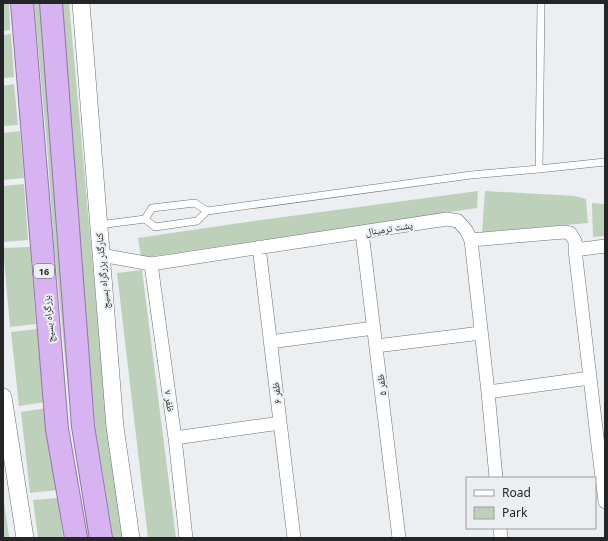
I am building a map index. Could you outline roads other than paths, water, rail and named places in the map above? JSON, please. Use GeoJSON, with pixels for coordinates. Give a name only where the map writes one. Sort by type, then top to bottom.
{"type":"FeatureCollection","features":[{"type":"Feature","properties":{"kind":"highway","name":"بزرگراه بسیج"},"geometry":{"type":"LineString","coordinates":[[22,3],[57,429],[76,538]]}},
{"type":"Feature","properties":{"kind":"highway"},"geometry":{"type":"LineString","coordinates":[[51,3],[83,426],[100,538]]}},
{"type":"Feature","properties":{"kind":"street","name":"کنارگذر بزرگراه بسیج"},"geometry":{"type":"LineString","coordinates":[[81,3],[115,427],[131,538]]}},
{"type":"Feature","properties":{"kind":"street","name":"پشت ترمینال"},"geometry":{"type":"LineString","coordinates":[[101,255],[151,264],[448,219],[458,221],[466,230],[471,240]]}},
{"type":"Feature","properties":{"kind":"street","name":"ظفر ۵"},"geometry":{"type":"LineString","coordinates":[[362,232],[376,346],[395,538]]}},
{"type":"Feature","properties":{"kind":"street"},"geometry":{"type":"LineString","coordinates":[[496,477],[471,240],[564,232],[570,233],[575,240],[590,378],[601,437],[605,502]]}},
{"type":"Feature","properties":{"kind":"street"},"geometry":{"type":"LineString","coordinates":[[575,250],[605,246]]}},
{"type":"Feature","properties":{"kind":"street","name":"ظفر ۶"},"geometry":{"type":"LineString","coordinates":[[259,248],[294,538]]}},
{"type":"Feature","properties":{"kind":"street","name":"ظفر ۷"},"geometry":{"type":"LineString","coordinates":[[151,264],[175,438],[186,538]]}},
{"type":"Feature","properties":{"kind":"street"},"geometry":{"type":"LineString","coordinates":[[270,342],[374,328]]}},
{"type":"Feature","properties":{"kind":"street"},"geometry":{"type":"LineString","coordinates":[[376,346],[481,333]]}},
{"type":"Feature","properties":{"kind":"street"},"geometry":{"type":"LineString","coordinates":[[488,392],[590,378]]}},
{"type":"Feature","properties":{"kind":"street"},"geometry":{"type":"LineString","coordinates":[[3,397],[25,538]]}},
{"type":"Feature","properties":{"kind":"street"},"geometry":{"type":"LineString","coordinates":[[175,438],[280,423]]}},
{"type":"Feature","properties":{"kind":"lane"},"geometry":{"type":"LineString","coordinates":[[539,169],[541,3]]}},
{"type":"Feature","properties":{"kind":"lane"},"geometry":{"type":"LineString","coordinates":[[99,225],[145,219],[155,227],[197,221],[207,211],[471,175],[605,162]]}},
{"type":"Feature","properties":{"kind":"lane"},"geometry":{"type":"LineString","coordinates":[[145,219],[152,208],[195,203],[207,211]]}}]}
